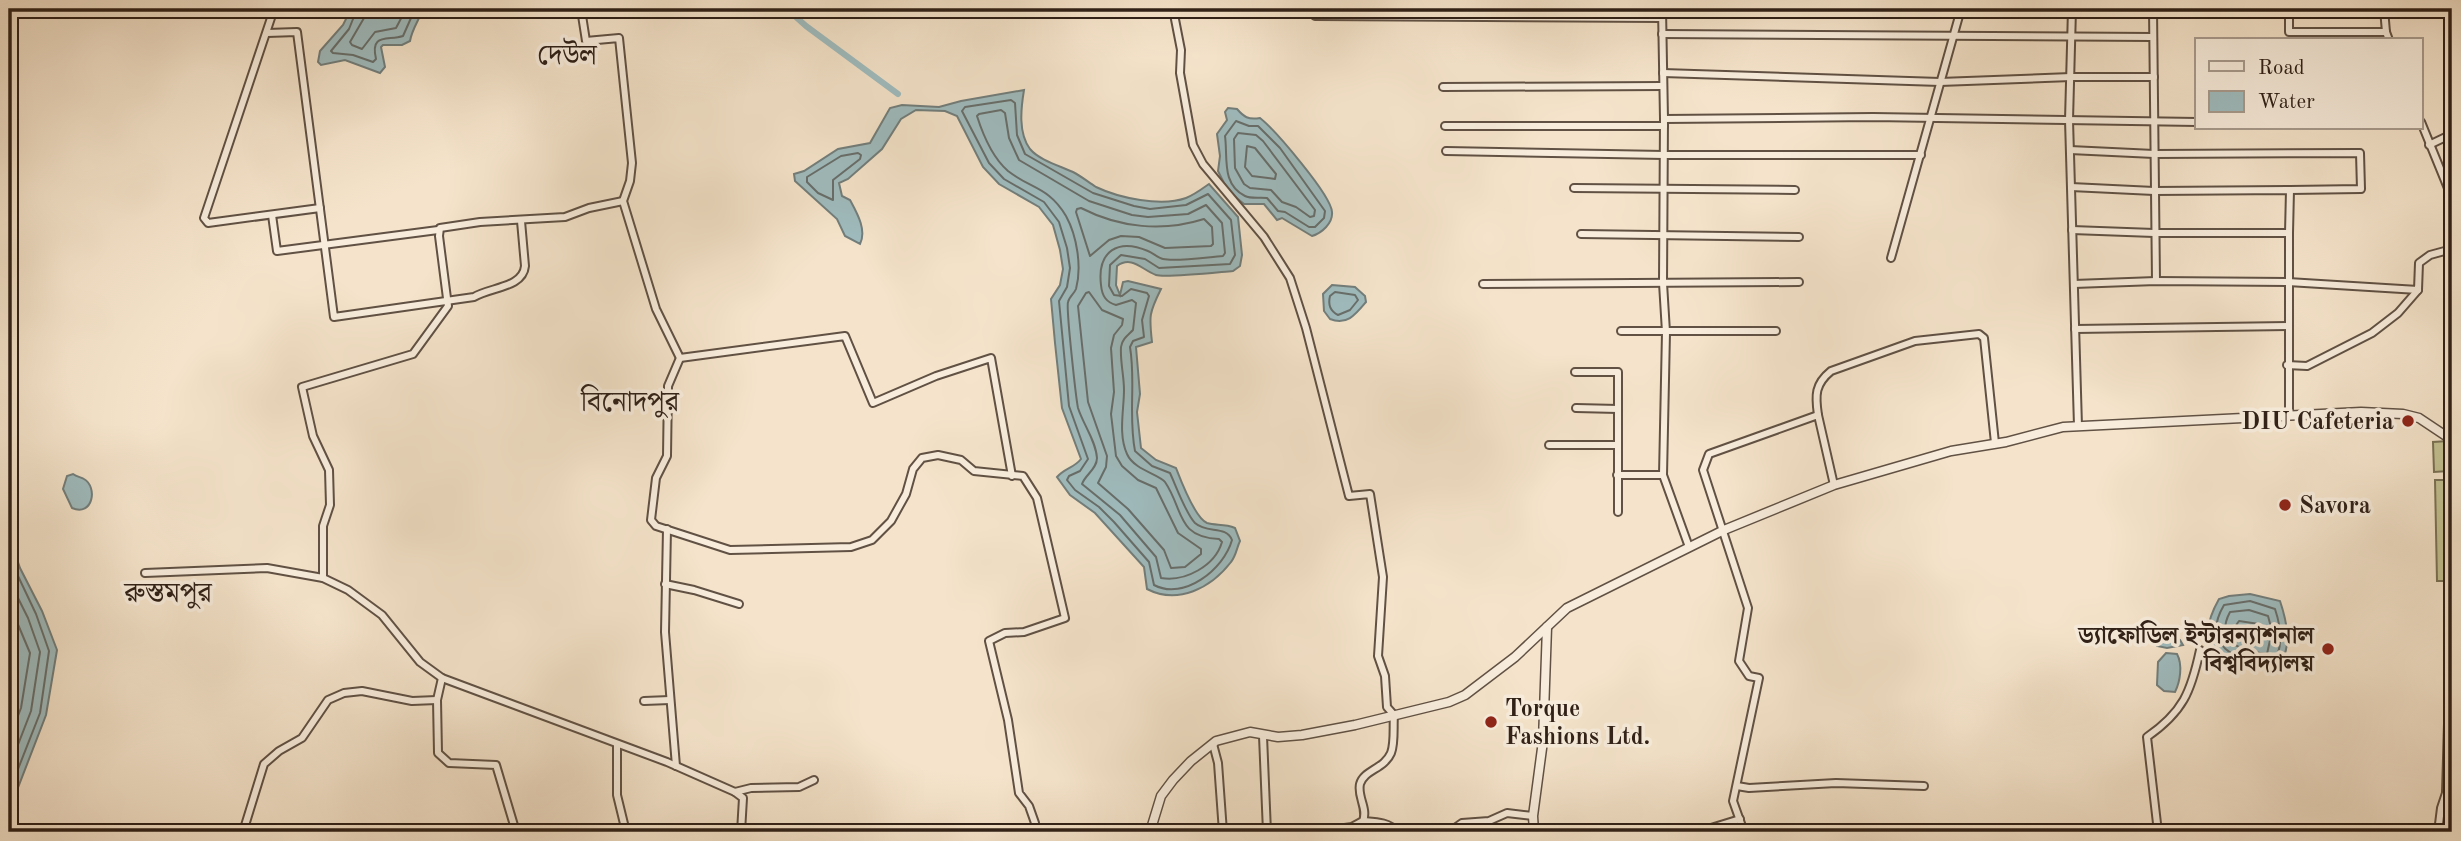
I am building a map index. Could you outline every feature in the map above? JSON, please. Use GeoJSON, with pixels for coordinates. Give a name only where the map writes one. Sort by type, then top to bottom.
{"type":"FeatureCollection","features":[{"type":"Feature","properties":{"kind":"street"},"geometry":{"type":"LineString","coordinates":[[274,9],[204,218],[208,223],[320,208]]}},
{"type":"Feature","properties":{"kind":"street"},"geometry":{"type":"LineString","coordinates":[[581,9],[586,41],[619,38],[632,163],[630,181],[623,201],[656,309],[680,358],[668,386],[667,456],[656,478],[651,520],[656,526],[730,551],[851,547],[872,540],[891,522],[906,494],[913,468],[922,458],[938,455],[961,460],[974,471],[1023,476],[1037,498],[1065,618],[989,641],[1008,720],[1019,793],[1029,806],[1035,832]]}},
{"type":"Feature","properties":{"kind":"street"},"geometry":{"type":"LineString","coordinates":[[1173,9],[1193,145],[1203,164],[1264,237],[1290,278],[1306,328],[1349,496],[1370,494],[1382,578],[1378,656],[1385,676],[1387,707],[1394,715],[1392,751],[1381,767],[1366,775],[1359,786],[1366,813],[1363,821]]}},
{"type":"Feature","properties":{"kind":"street"},"geometry":{"type":"LineString","coordinates":[[1662,9],[1665,332],[1663,475],[1689,547]]}},
{"type":"Feature","properties":{"kind":"street"},"geometry":{"type":"LineString","coordinates":[[1891,258],[1961,9]]}},
{"type":"Feature","properties":{"kind":"street"},"geometry":{"type":"LineString","coordinates":[[2072,9],[2069,120],[2078,426]]}},
{"type":"Feature","properties":{"kind":"street"},"geometry":{"type":"LineString","coordinates":[[2153,9],[2156,281]]}},
{"type":"Feature","properties":{"kind":"street"},"geometry":{"type":"LineString","coordinates":[[2289,9],[2289,32],[2386,32]]}},
{"type":"Feature","properties":{"kind":"street"},"geometry":{"type":"LineString","coordinates":[[2384,9],[2388,38]]}},
{"type":"Feature","properties":{"kind":"street"},"geometry":{"type":"LineString","coordinates":[[1315,16],[1450,12],[1662,18]]}},
{"type":"Feature","properties":{"kind":"street"},"geometry":{"type":"LineString","coordinates":[[267,33],[297,32],[334,317],[474,297],[483,291],[519,280],[524,274],[525,266],[521,221]]}},
{"type":"Feature","properties":{"kind":"street"},"geometry":{"type":"LineString","coordinates":[[1662,34],[2153,37]]}},
{"type":"Feature","properties":{"kind":"street"},"geometry":{"type":"LineString","coordinates":[[1663,73],[1940,82],[2154,77]]}},
{"type":"Feature","properties":{"kind":"street"},"geometry":{"type":"LineString","coordinates":[[1443,87],[1663,86]]}},
{"type":"Feature","properties":{"kind":"street"},"geometry":{"type":"LineString","coordinates":[[1445,126],[1664,122],[1752,117],[2195,122]]}},
{"type":"Feature","properties":{"kind":"street"},"geometry":{"type":"LineString","coordinates":[[2422,125],[2452,198]]}},
{"type":"Feature","properties":{"kind":"street"},"geometry":{"type":"LineString","coordinates":[[2429,145],[2452,134]]}},
{"type":"Feature","properties":{"kind":"street"},"geometry":{"type":"LineString","coordinates":[[2070,150],[2154,154],[2360,152],[2361,189],[2154,191],[2071,187]]}},
{"type":"Feature","properties":{"kind":"street"},"geometry":{"type":"LineString","coordinates":[[1446,151],[1664,155],[1921,155]]}},
{"type":"Feature","properties":{"kind":"street"},"geometry":{"type":"LineString","coordinates":[[1574,188],[1795,190]]}},
{"type":"Feature","properties":{"kind":"street"},"geometry":{"type":"LineString","coordinates":[[2289,416],[2287,365],[2290,190]]}},
{"type":"Feature","properties":{"kind":"street"},"geometry":{"type":"LineString","coordinates":[[272,215],[277,251],[480,222],[565,217],[589,208],[623,201]]}},
{"type":"Feature","properties":{"kind":"street"},"geometry":{"type":"LineString","coordinates":[[323,578],[323,526],[330,505],[329,470],[313,436],[302,387],[413,354],[448,306],[438,230]]}},
{"type":"Feature","properties":{"kind":"street"},"geometry":{"type":"LineString","coordinates":[[2072,230],[2289,233]]}},
{"type":"Feature","properties":{"kind":"street"},"geometry":{"type":"LineString","coordinates":[[1581,234],[1799,237]]}},
{"type":"Feature","properties":{"kind":"street"},"geometry":{"type":"LineString","coordinates":[[2287,365],[2307,366],[2372,333],[2398,313],[2418,290],[2419,263],[2430,255],[2452,249]]}},
{"type":"Feature","properties":{"kind":"street"},"geometry":{"type":"LineString","coordinates":[[2074,284],[2156,281],[2288,282],[2418,290]]}},
{"type":"Feature","properties":{"kind":"street"},"geometry":{"type":"LineString","coordinates":[[1483,284],[1799,282]]}},
{"type":"Feature","properties":{"kind":"street"},"geometry":{"type":"LineString","coordinates":[[2075,329],[2288,326]]}},
{"type":"Feature","properties":{"kind":"street"},"geometry":{"type":"LineString","coordinates":[[1621,331],[1776,331]]}},
{"type":"Feature","properties":{"kind":"street"},"geometry":{"type":"LineString","coordinates":[[1834,485],[1814,393],[1823,377],[1831,370],[1915,341],[1974,333],[1984,338],[1995,443]]}},
{"type":"Feature","properties":{"kind":"street"},"geometry":{"type":"LineString","coordinates":[[680,358],[845,336],[873,403],[936,376],[990,358],[1012,476]]}},
{"type":"Feature","properties":{"kind":"street"},"geometry":{"type":"LineString","coordinates":[[1575,372],[1618,372],[1618,512]]}},
{"type":"Feature","properties":{"kind":"street"},"geometry":{"type":"LineString","coordinates":[[1576,408],[1618,409]]}},
{"type":"Feature","properties":{"kind":"street"},"geometry":{"type":"LineString","coordinates":[[1150,832],[1161,796],[1191,761],[1216,741],[1250,732],[1263,736],[1302,735],[1441,705],[1465,695],[1514,657],[1567,608],[1724,530],[1834,485],[1951,451],[2063,426],[2361,412],[2403,414],[2419,418],[2452,440]]}},
{"type":"Feature","properties":{"kind":"street"},"geometry":{"type":"LineString","coordinates":[[1744,832],[1733,801],[1759,678],[1749,676],[1740,661],[1748,608],[1703,470],[1709,454],[1818,415]]}},
{"type":"Feature","properties":{"kind":"street"},"geometry":{"type":"LineString","coordinates":[[1549,445],[1618,445]]}},
{"type":"Feature","properties":{"kind":"street"},"geometry":{"type":"LineString","coordinates":[[1617,475],[1663,475]]}},
{"type":"Feature","properties":{"kind":"street"},"geometry":{"type":"LineString","coordinates":[[667,529],[665,632],[676,766]]}},
{"type":"Feature","properties":{"kind":"street"},"geometry":{"type":"LineString","coordinates":[[145,573],[267,568],[323,578],[348,590],[382,615],[420,662],[442,678],[676,766],[735,792],[743,798],[741,832]]}},
{"type":"Feature","properties":{"kind":"street"},"geometry":{"type":"LineString","coordinates":[[665,584],[739,604]]}},
{"type":"Feature","properties":{"kind":"street"},"geometry":{"type":"LineString","coordinates":[[1534,832],[1532,816],[1543,741],[1547,627]]}},
{"type":"Feature","properties":{"kind":"street"},"geometry":{"type":"LineString","coordinates":[[2158,832],[2147,737],[2177,712],[2186,698],[2192,685],[2200,650]]}},
{"type":"Feature","properties":{"kind":"street"},"geometry":{"type":"LineString","coordinates":[[2438,832],[2446,793],[2450,655]]}},
{"type":"Feature","properties":{"kind":"street"},"geometry":{"type":"LineString","coordinates":[[442,678],[437,699],[438,753],[449,763],[496,765],[516,832]]}},
{"type":"Feature","properties":{"kind":"street"},"geometry":{"type":"LineString","coordinates":[[243,832],[264,764],[279,751],[302,738],[328,700],[344,693],[362,691],[412,701],[437,699]]}},
{"type":"Feature","properties":{"kind":"street"},"geometry":{"type":"LineString","coordinates":[[643,701],[670,700]]}},
{"type":"Feature","properties":{"kind":"street"},"geometry":{"type":"LineString","coordinates":[[1263,736],[1266,832]]}},
{"type":"Feature","properties":{"kind":"street"},"geometry":{"type":"LineString","coordinates":[[617,744],[617,795],[626,832]]}},
{"type":"Feature","properties":{"kind":"street"},"geometry":{"type":"LineString","coordinates":[[1213,744],[1218,763],[1223,832]]}},
{"type":"Feature","properties":{"kind":"street"},"geometry":{"type":"LineString","coordinates":[[735,792],[751,788],[799,787],[814,780]]}},
{"type":"Feature","properties":{"kind":"street"},"geometry":{"type":"LineString","coordinates":[[1737,786],[1749,788],[1836,783],[1924,786]]}},
{"type":"Feature","properties":{"kind":"street"},"geometry":{"type":"LineString","coordinates":[[1439,832],[1455,828],[1462,823],[1489,821],[1507,813],[1532,816]]}},
{"type":"Feature","properties":{"kind":"street"},"geometry":{"type":"LineString","coordinates":[[1646,832],[1698,832],[1740,819]]}},
{"type":"Feature","properties":{"kind":"street"},"geometry":{"type":"LineString","coordinates":[[1314,832],[1352,827],[1363,821],[1392,826],[1399,832]]}},
{"type":"Feature","properties":{"kind":"shaded area"},"geometry":{"type":"Polygon","coordinates":[[[2448,441],[2449,471],[2434,472],[2433,442],[2448,441]]]}},
{"type":"Feature","properties":{"kind":"shaded area"},"geometry":{"type":"Polygon","coordinates":[[[2435,480],[2452,480],[2452,581],[2437,581],[2435,480]]]}},
{"type":"Feature","properties":{"kind":"water"},"geometry":{"type":"Polygon","coordinates":[[[351,9],[423,9],[410,41],[402,45],[381,47],[385,67],[380,73],[345,60],[321,65],[318,62],[320,51],[343,25],[351,9]]]}},
{"type":"Feature","properties":{"kind":"water"},"geometry":{"type":"Polygon","coordinates":[[[1024,90],[1022,128],[1026,143],[1039,156],[1073,172],[1096,187],[1140,200],[1176,201],[1209,184],[1238,217],[1242,255],[1240,266],[1233,271],[1161,276],[1137,264],[1127,262],[1117,266],[1116,285],[1120,295],[1123,282],[1128,281],[1161,289],[1151,315],[1152,342],[1136,347],[1140,394],[1137,412],[1141,448],[1156,460],[1176,468],[1202,520],[1235,528],[1240,541],[1233,560],[1223,571],[1193,591],[1170,595],[1147,589],[1144,567],[1095,513],[1070,495],[1057,477],[1081,459],[1062,408],[1055,343],[1051,299],[1060,285],[1063,269],[1060,250],[1053,225],[1039,207],[999,184],[983,167],[957,116],[945,111],[916,110],[901,119],[882,149],[848,179],[839,183],[842,196],[850,200],[860,222],[860,244],[845,236],[837,219],[795,181],[794,174],[804,171],[838,149],[870,143],[890,108],[902,105],[939,107],[1024,90]]]}},
{"type":"Feature","properties":{"kind":"water"},"geometry":{"type":"Polygon","coordinates":[[[1228,108],[1237,109],[1249,118],[1260,118],[1301,163],[1322,192],[1332,212],[1329,224],[1323,230],[1312,236],[1282,218],[1277,220],[1264,204],[1244,204],[1233,195],[1218,171],[1220,156],[1217,134],[1227,120],[1225,112],[1228,108]]]}},
{"type":"Feature","properties":{"kind":"water"},"geometry":{"type":"Polygon","coordinates":[[[1332,285],[1355,287],[1365,296],[1366,302],[1346,320],[1330,319],[1324,311],[1323,294],[1332,285]]]}},
{"type":"Feature","properties":{"kind":"water"},"geometry":{"type":"Polygon","coordinates":[[[73,474],[88,483],[92,494],[89,505],[79,510],[72,508],[63,489],[67,476],[73,474]]]}},
{"type":"Feature","properties":{"kind":"water"},"geometry":{"type":"Polygon","coordinates":[[[9,536],[20,568],[42,611],[57,650],[46,715],[9,811],[9,536]]]}},
{"type":"Feature","properties":{"kind":"water"},"geometry":{"type":"Polygon","coordinates":[[[2250,594],[2280,601],[2287,644],[2278,670],[2259,669],[2228,658],[2219,652],[2209,638],[2210,621],[2219,599],[2250,594]]]}},
{"type":"Feature","properties":{"kind":"water"},"geometry":{"type":"Polygon","coordinates":[[[2163,630],[2180,640],[2183,645],[2167,648],[2157,646],[2156,634],[2163,630]]]}},
{"type":"Feature","properties":{"kind":"water"},"geometry":{"type":"Polygon","coordinates":[[[2166,653],[2177,654],[2179,658],[2180,673],[2175,692],[2164,691],[2157,685],[2158,662],[2166,653]]]}},
{"type":"Feature","properties":{"kind":"waterway"},"geometry":{"type":"LineString","coordinates":[[787,9],[898,94]]}},
{"type":"Feature","properties":{"kind":"ferry route"},"geometry":{"type":"LineString","coordinates":[[9,570],[20,568]]}},
{"type":"Feature","properties":{"kind":"place","name":"DIU Cafeteria"},"geometry":{"type":"Point","coordinates":[2408,421]}},
{"type":"Feature","properties":{"kind":"place","name":"Savora"},"geometry":{"type":"Point","coordinates":[2285,505]}},
{"type":"Feature","properties":{"kind":"place","name":"ড্যাফোডিল ইন্টারন্যাশনাল বিশ্ববিদ্যালয়"},"geometry":{"type":"Point","coordinates":[2328,649]}},
{"type":"Feature","properties":{"kind":"place","name":"Torque Fashions Ltd."},"geometry":{"type":"Point","coordinates":[1491,722]}},
{"type":"Feature","properties":{"kind":"district","name":"দেউল"},"geometry":{"type":"Point","coordinates":[567,54]}},
{"type":"Feature","properties":{"kind":"district","name":"বিনোদপুর"},"geometry":{"type":"Point","coordinates":[630,401]}},
{"type":"Feature","properties":{"kind":"district","name":"রুস্তমপুর"},"geometry":{"type":"Point","coordinates":[168,592]}}]}
